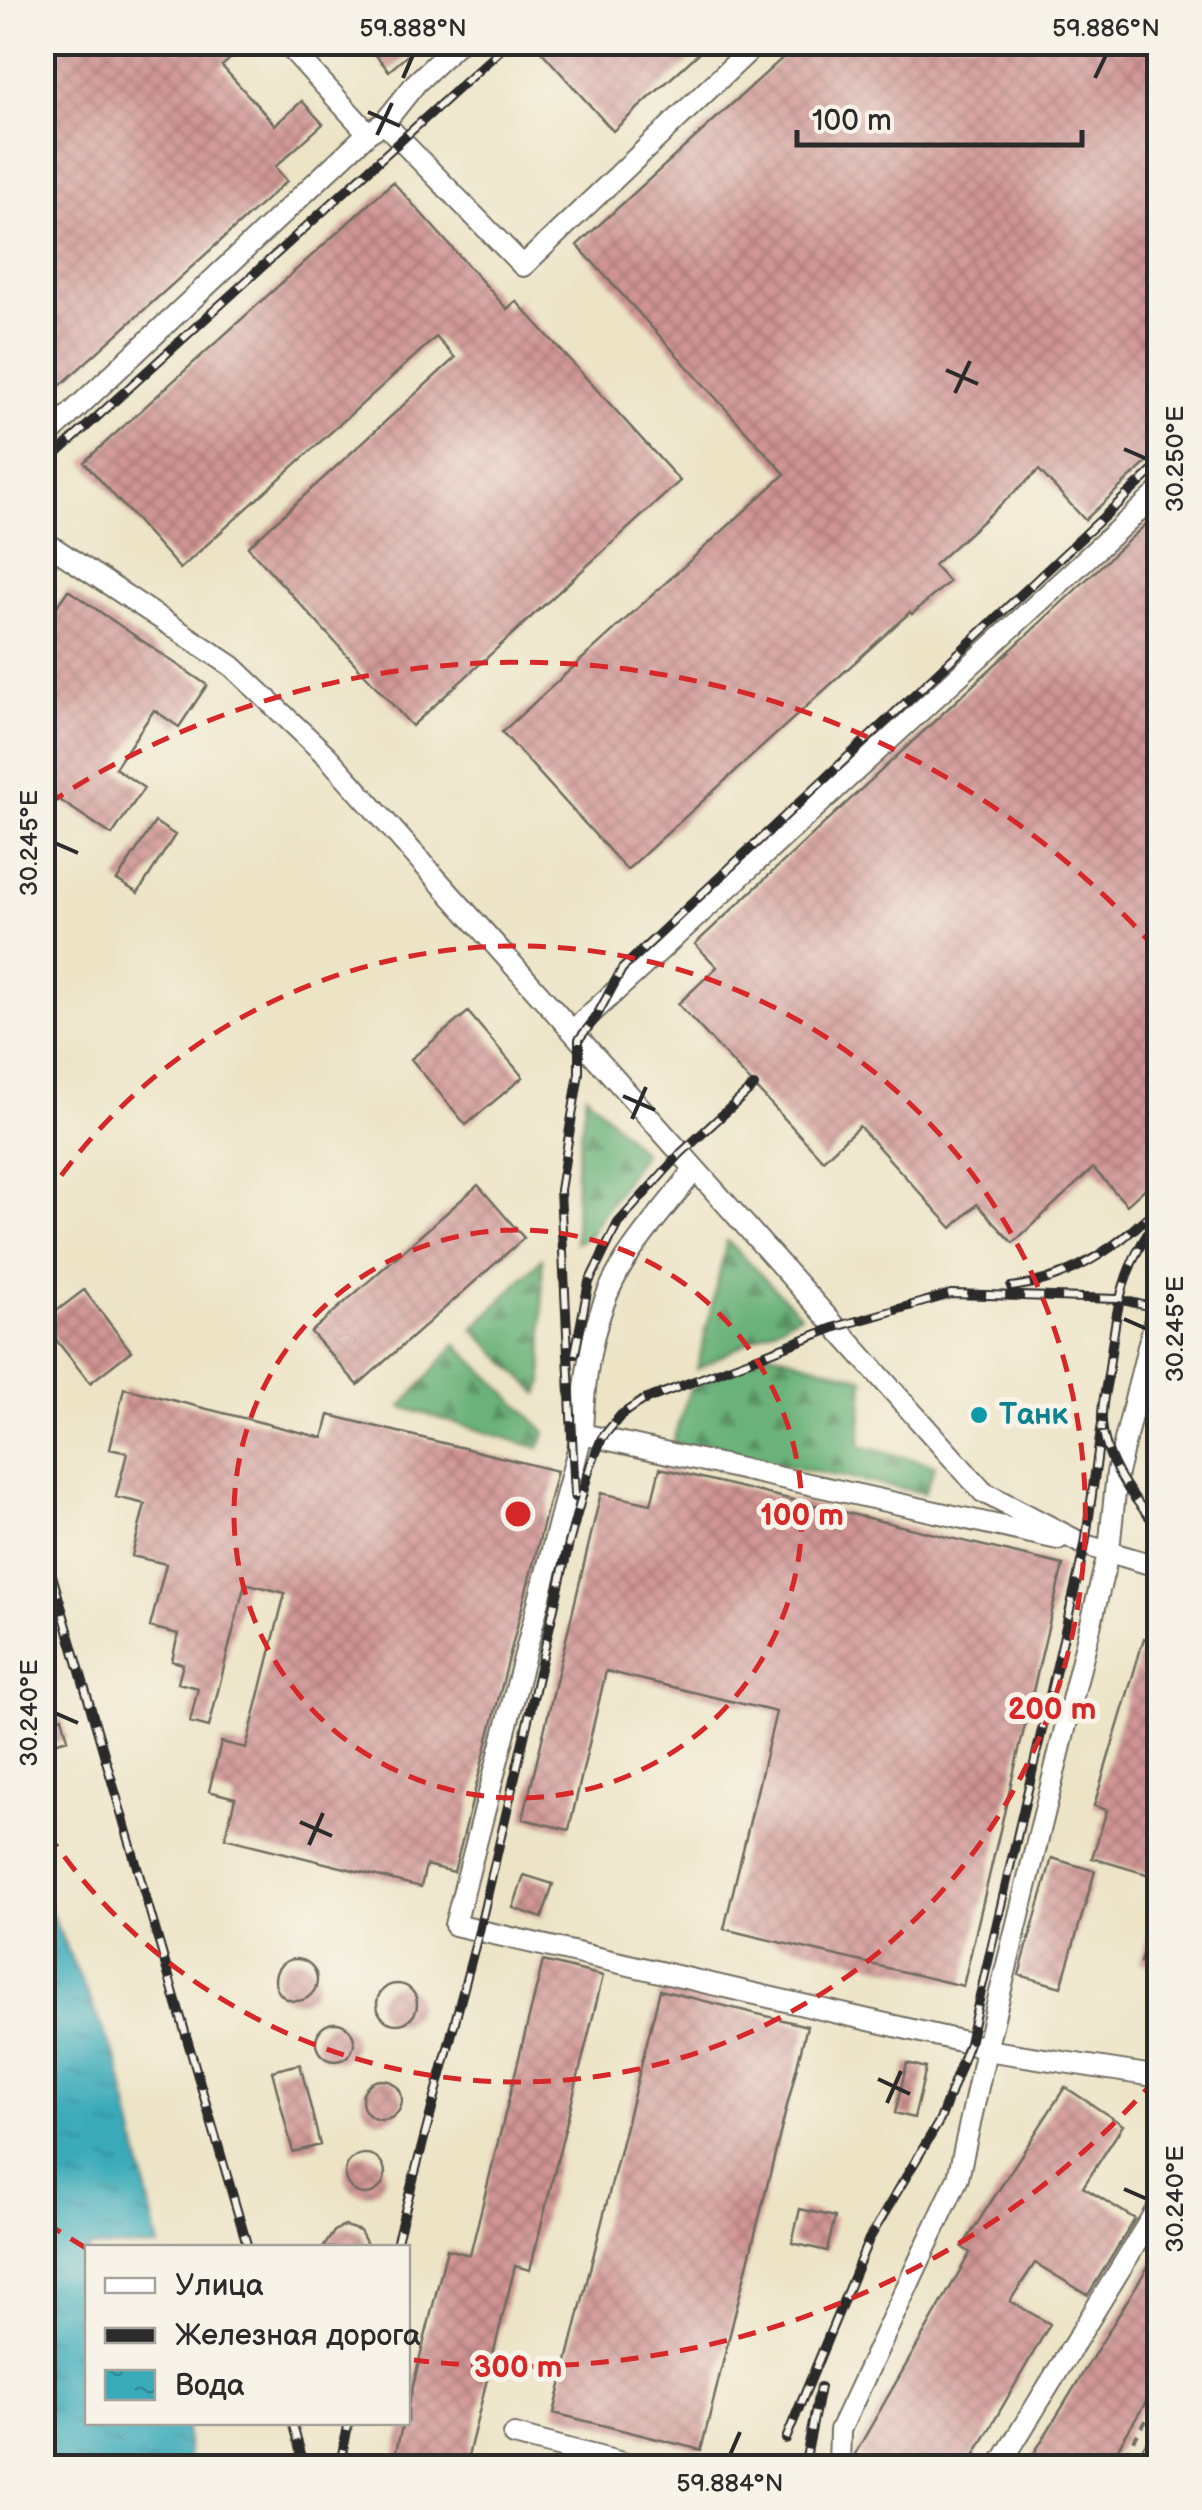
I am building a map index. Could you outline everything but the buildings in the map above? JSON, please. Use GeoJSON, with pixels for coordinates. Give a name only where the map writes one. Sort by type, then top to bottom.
{"type":"FeatureCollection","features":[{"type":"Feature","properties":{"kind":"lane"},"geometry":{"type":"LineString","coordinates":[[286,42],[523,266],[758,42]]}},
{"type":"Feature","properties":{"kind":"lane"},"geometry":{"type":"LineString","coordinates":[[42,442],[376,128],[459,42]]}},
{"type":"Feature","properties":{"kind":"lane"},"geometry":{"type":"LineString","coordinates":[[572,1031],[1160,491]]}},
{"type":"Feature","properties":{"kind":"lane"},"geometry":{"type":"LineString","coordinates":[[42,540],[232,666],[327,756],[983,1492],[1084,1544]]}},
{"type":"Feature","properties":{"kind":"lane"},"geometry":{"type":"LineString","coordinates":[[696,1169],[625,1261],[607,1294],[594,1334],[583,1397],[582,1434],[455,1924],[986,2050],[1160,2077]]}},
{"type":"Feature","properties":{"kind":"lane"},"geometry":{"type":"LineString","coordinates":[[839,2468],[840,2430],[958,2178],[1108,1550],[1117,1472],[1160,1298]]}},
{"type":"Feature","properties":{"kind":"lane"},"geometry":{"type":"LineString","coordinates":[[582,1434],[1084,1544],[1160,1567]]}},
{"type":"Feature","properties":{"kind":"lane"},"geometry":{"type":"LineString","coordinates":[[998,2468],[1160,2204]]}},
{"type":"Feature","properties":{"kind":"lane"},"geometry":{"type":"LineString","coordinates":[[514,2435],[642,2468]]}},
{"type":"Feature","properties":{"kind":"lane"},"geometry":{"type":"LineString","coordinates":[[1143,2468],[1160,2441]]}},
{"type":"Feature","properties":{"kind":"path"},"geometry":{"type":"LineString","coordinates":[[1117,2468],[1160,2398]]}},
{"type":"Feature","properties":{"kind":"green space"},"geometry":{"type":"Polygon","coordinates":[[[586,1094],[643,1153],[588,1237],[575,1243],[576,1170],[586,1094]]]}},
{"type":"Feature","properties":{"kind":"green space"},"geometry":{"type":"Polygon","coordinates":[[[727,1241],[800,1314],[697,1369],[727,1241]]]}},
{"type":"Feature","properties":{"kind":"green space"},"geometry":{"type":"Polygon","coordinates":[[[542,1258],[543,1384],[539,1394],[473,1329],[542,1258]]]}},
{"type":"Feature","properties":{"kind":"green space"},"geometry":{"type":"Polygon","coordinates":[[[456,1344],[546,1432],[539,1448],[402,1407],[456,1344]]]}},
{"type":"Feature","properties":{"kind":"green space"},"geometry":{"type":"Polygon","coordinates":[[[771,1352],[864,1379],[860,1446],[935,1465],[925,1493],[672,1444],[690,1389],[771,1352]]]}},
{"type":"Feature","properties":{"kind":"water"},"geometry":{"type":"Polygon","coordinates":[[[42,1893],[119,2066],[159,2245],[85,2245],[85,2425],[186,2425],[188,2467],[43,2467],[42,1893]]]}},
{"type":"Feature","properties":{"kind":"railway"},"geometry":{"type":"LineString","coordinates":[[42,467],[509,42]]}},
{"type":"Feature","properties":{"kind":"railway"},"geometry":{"type":"LineString","coordinates":[[575,1497],[560,1190],[579,1073],[579,1039],[595,1019],[622,969],[1160,464]]}},
{"type":"Feature","properties":{"kind":"railway"},"geometry":{"type":"LineString","coordinates":[[575,1354],[589,1282],[618,1223],[681,1153],[754,1086]]}},
{"type":"Feature","properties":{"kind":"railway"},"geometry":{"type":"LineString","coordinates":[[1160,1216],[1137,1253],[1123,1288],[1102,1415],[1114,1466],[1160,1529]]}},
{"type":"Feature","properties":{"kind":"railway"},"geometry":{"type":"LineString","coordinates":[[1011,1287],[1049,1279],[1084,1264],[1146,1218]]}},
{"type":"Feature","properties":{"kind":"railway"},"geometry":{"type":"LineString","coordinates":[[396,2245],[479,1931],[569,1543],[602,1438],[621,1415],[642,1401],[836,1327],[951,1294],[1118,1299],[1160,1309]]}},
{"type":"Feature","properties":{"kind":"railway"},"geometry":{"type":"LineString","coordinates":[[786,2439],[869,2239],[940,2120],[969,2043],[1085,1545],[1102,1423]]}},
{"type":"Feature","properties":{"kind":"railway"},"geometry":{"type":"LineString","coordinates":[[42,1541],[247,2245]]}},
{"type":"Feature","properties":{"kind":"railway"},"geometry":{"type":"LineString","coordinates":[[804,2468],[820,2387]]}},
{"type":"Feature","properties":{"kind":"railway"},"geometry":{"type":"LineString","coordinates":[[293,2425],[305,2468]]}},
{"type":"Feature","properties":{"kind":"railway"},"geometry":{"type":"LineString","coordinates":[[339,2468],[348,2425]]}},
{"type":"Feature","properties":{"kind":"place","name":"Танк"},"geometry":{"type":"Point","coordinates":[979,1415]}}]}
